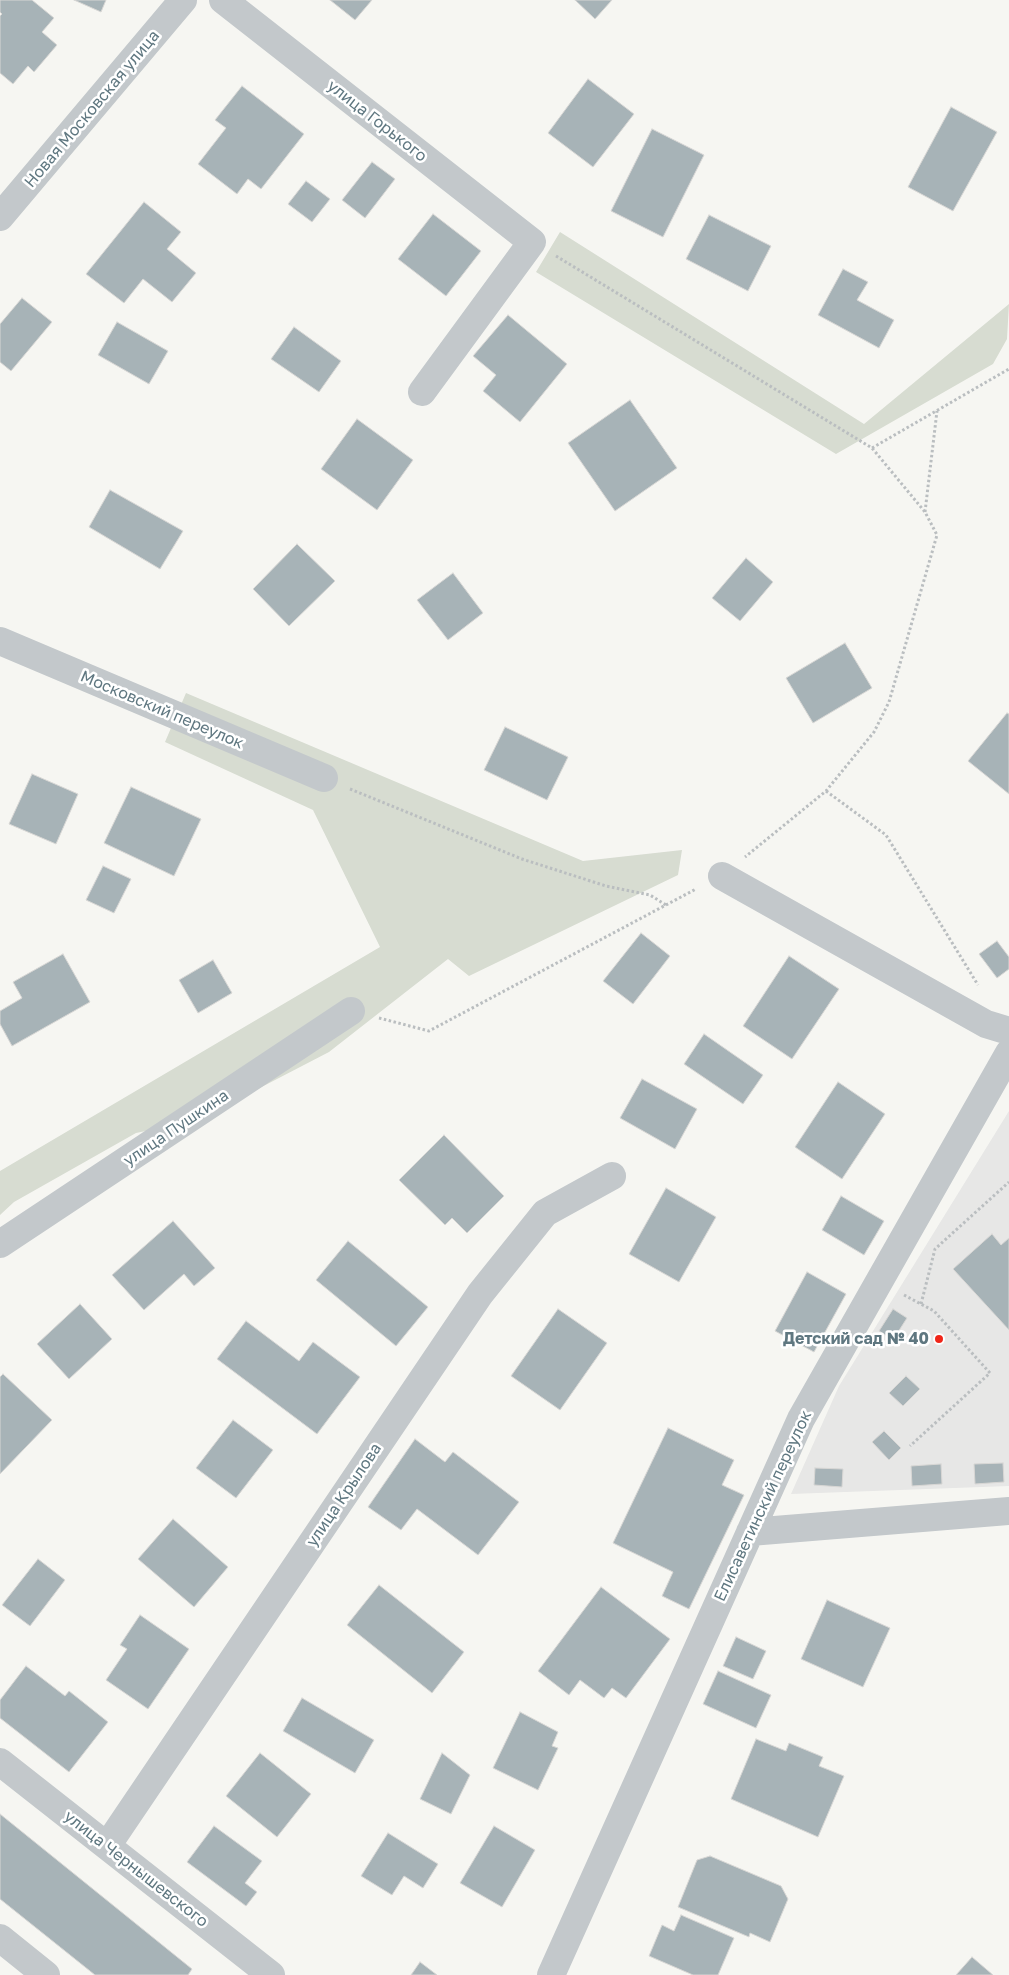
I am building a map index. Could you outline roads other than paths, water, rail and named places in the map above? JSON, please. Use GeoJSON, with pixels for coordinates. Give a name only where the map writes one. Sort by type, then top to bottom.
{"type":"FeatureCollection","features":[{"type":"Feature","properties":{"kind":"street","name":"Новая Московская улица"},"geometry":{"type":"LineString","coordinates":[[0,218],[183,0]]}},
{"type":"Feature","properties":{"kind":"street","name":"улица Горького"},"geometry":{"type":"LineString","coordinates":[[223,0],[532,242],[422,392]]}},
{"type":"Feature","properties":{"kind":"street","name":"Московский переулок"},"geometry":{"type":"LineString","coordinates":[[0,641],[324,778]]}},
{"type":"Feature","properties":{"kind":"street"},"geometry":{"type":"LineString","coordinates":[[722,876],[986,1024],[1009,1032]]}},
{"type":"Feature","properties":{"kind":"street","name":"улица Пушкина"},"geometry":{"type":"LineString","coordinates":[[0,1244],[351,1011]]}},
{"type":"Feature","properties":{"kind":"street","name":"Елисаветинский переулок"},"geometry":{"type":"LineString","coordinates":[[552,1975],[801,1420],[1009,1053]]}},
{"type":"Feature","properties":{"kind":"street","name":"улица Крылова"},"geometry":{"type":"LineString","coordinates":[[107,1846],[480,1294],[545,1214],[612,1176]]}},
{"type":"Feature","properties":{"kind":"street"},"geometry":{"type":"LineString","coordinates":[[750,1532],[1009,1511]]}},
{"type":"Feature","properties":{"kind":"street","name":"улица Чернышевского"},"geometry":{"type":"LineString","coordinates":[[0,1762],[271,1975]]}},
{"type":"Feature","properties":{"kind":"street"},"geometry":{"type":"LineString","coordinates":[[0,1938],[46,1975]]}},
{"type":"Feature","properties":{"kind":"place","name":"Детский сад № 40"},"geometry":{"type":"Point","coordinates":[939,1339]}}]}
